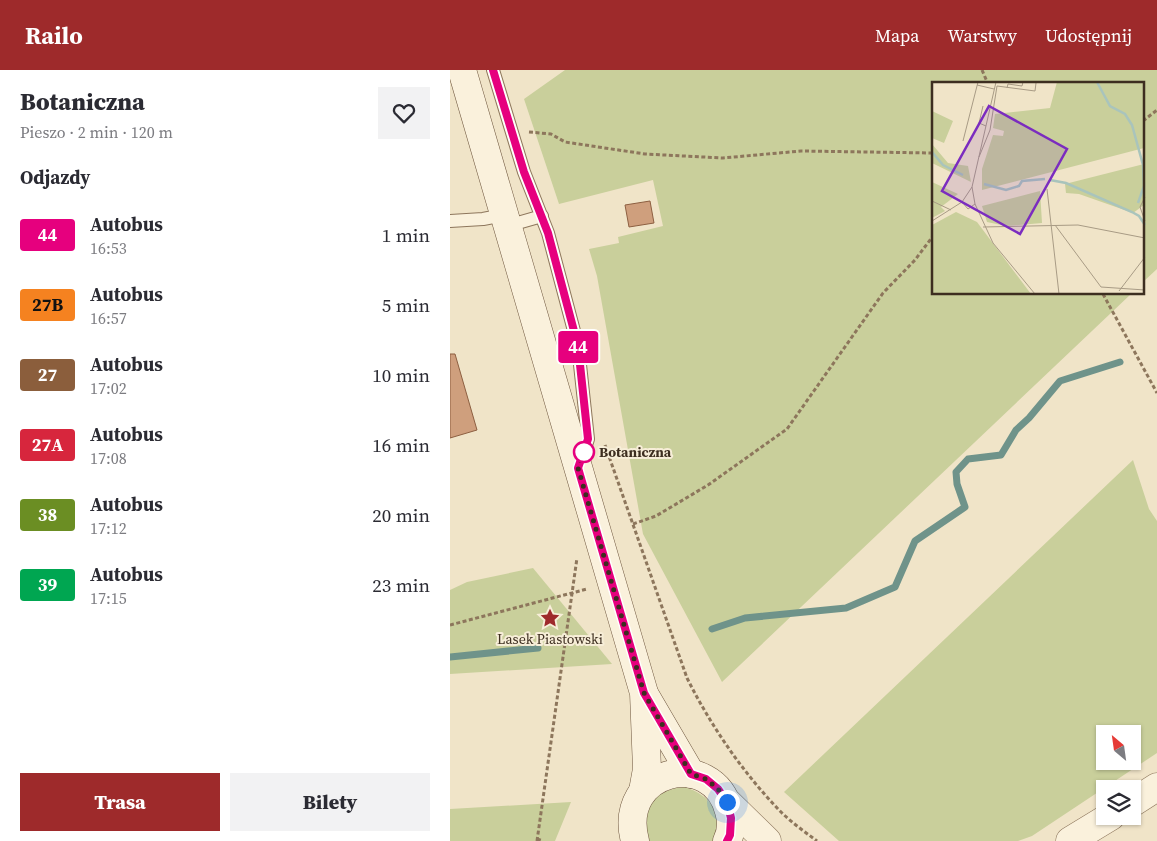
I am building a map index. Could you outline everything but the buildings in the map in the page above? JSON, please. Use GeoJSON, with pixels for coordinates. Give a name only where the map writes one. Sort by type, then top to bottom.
{"type":"FeatureCollection","features":[{"type":"Feature","properties":{"kind":"main road"},"geometry":{"type":"LineString","coordinates":[[462,70],[644,693],[691,774]]}},
{"type":"Feature","properties":{"kind":"main road"},"geometry":{"type":"LineString","coordinates":[[643,791],[647,769],[644,693]]}},
{"type":"Feature","properties":{"kind":"main road"},"geometry":{"type":"LineString","coordinates":[[635,841],[632,823],[634,806],[643,791],[657,779],[674,773],[691,774],[706,779],[718,789],[727,802],[767,841]]}},
{"type":"Feature","properties":{"kind":"main road"},"geometry":{"type":"LineString","coordinates":[[1141,798],[1157,787]]}},
{"type":"Feature","properties":{"kind":"main road"},"geometry":{"type":"LineString","coordinates":[[727,802],[731,818],[730,835],[727,841]]}},
{"type":"Feature","properties":{"kind":"main road"},"geometry":{"type":"LineString","coordinates":[[1070,841],[1096,825]]}},
{"type":"Feature","properties":{"kind":"lane"},"geometry":{"type":"LineString","coordinates":[[492,70],[524,172],[548,233],[578,346],[588,439],[578,468]]}},
{"type":"Feature","properties":{"kind":"lane"},"geometry":{"type":"LineString","coordinates":[[450,221],[506,220],[542,216]]}},
{"type":"Feature","properties":{"kind":"path"},"geometry":{"type":"LineString","coordinates":[[982,70],[987,82]]}},
{"type":"Feature","properties":{"kind":"path"},"geometry":{"type":"LineString","coordinates":[[1144,120],[1157,110]]}},
{"type":"Feature","properties":{"kind":"path"},"geometry":{"type":"LineString","coordinates":[[526,131],[551,134],[565,142],[645,154],[723,158],[801,151],[932,153]]}},
{"type":"Feature","properties":{"kind":"path"},"geometry":{"type":"LineString","coordinates":[[633,524],[656,516],[708,486],[787,429],[883,293],[915,260],[932,237]]}},
{"type":"Feature","properties":{"kind":"path"},"geometry":{"type":"LineString","coordinates":[[1104,295],[1157,393]]}},
{"type":"Feature","properties":{"kind":"path"},"geometry":{"type":"LineString","coordinates":[[603,440],[687,678],[702,707],[751,779],[782,813],[817,841]]}},
{"type":"Feature","properties":{"kind":"path"},"geometry":{"type":"LineString","coordinates":[[450,625],[572,593],[537,840],[542,841]]}},
{"type":"Feature","properties":{"kind":"green space"},"geometry":{"type":"Polygon","coordinates":[[[565,70],[1157,70],[1157,269],[1144,281],[1144,82],[932,82],[932,295],[1130,295],[722,682],[643,534],[597,276],[589,249],[619,243],[618,237],[663,226],[653,180],[559,204],[524,99],[565,70]]]}},
{"type":"Feature","properties":{"kind":"green space"},"geometry":{"type":"Polygon","coordinates":[[[1133,460],[1149,509],[1157,521],[1157,753],[1141,764],[1141,725],[1096,725],[1096,770],[1131,770],[1116,780],[1096,780],[1096,794],[1032,836],[1018,841],[839,841],[784,792],[1133,460]]]}},
{"type":"Feature","properties":{"kind":"green space"},"geometry":{"type":"Polygon","coordinates":[[[533,568],[612,664],[450,674],[450,590],[467,582],[533,568]]]}},
{"type":"Feature","properties":{"kind":"green space"},"geometry":{"type":"Polygon","coordinates":[[[685,787],[702,795],[713,807],[718,823],[713,841],[649,841],[646,820],[647,811],[651,804],[665,792],[685,787]]]}},
{"type":"Feature","properties":{"kind":"green space"},"geometry":{"type":"Polygon","coordinates":[[[571,802],[555,841],[450,841],[450,809],[571,802]]]}},
{"type":"Feature","properties":{"kind":"waterway"},"geometry":{"type":"LineString","coordinates":[[712,629],[745,618],[846,608],[895,587],[915,541],[965,507],[957,484],[956,472],[968,459],[1001,455],[1016,430],[1029,418],[1060,381],[1120,362]]}},
{"type":"Feature","properties":{"kind":"waterway"},"geometry":{"type":"LineString","coordinates":[[450,657],[538,648]]}},
{"type":"Feature","properties":{"kind":"bus line","name":"44"},"geometry":{"type":"LineString","coordinates":[[493,70],[524,172],[548,233],[578,346],[588,439],[578,468],[644,693],[691,774],[706,779],[718,789],[727,802],[731,818],[730,835],[727,841]]}},
{"type":"Feature","properties":{"kind":"place","name":"Botaniczna"},"geometry":{"type":"Point","coordinates":[584,452]}},
{"type":"Feature","properties":{"kind":"place","name":"Lasek Piastowski"},"geometry":{"type":"Point","coordinates":[550,618]}},
{"type":"Feature","properties":{"kind":"route"},"geometry":{"type":"LineString","coordinates":[[584,452],[578,468],[644,693],[691,774],[706,779],[718,789],[727,802]]}}]}
